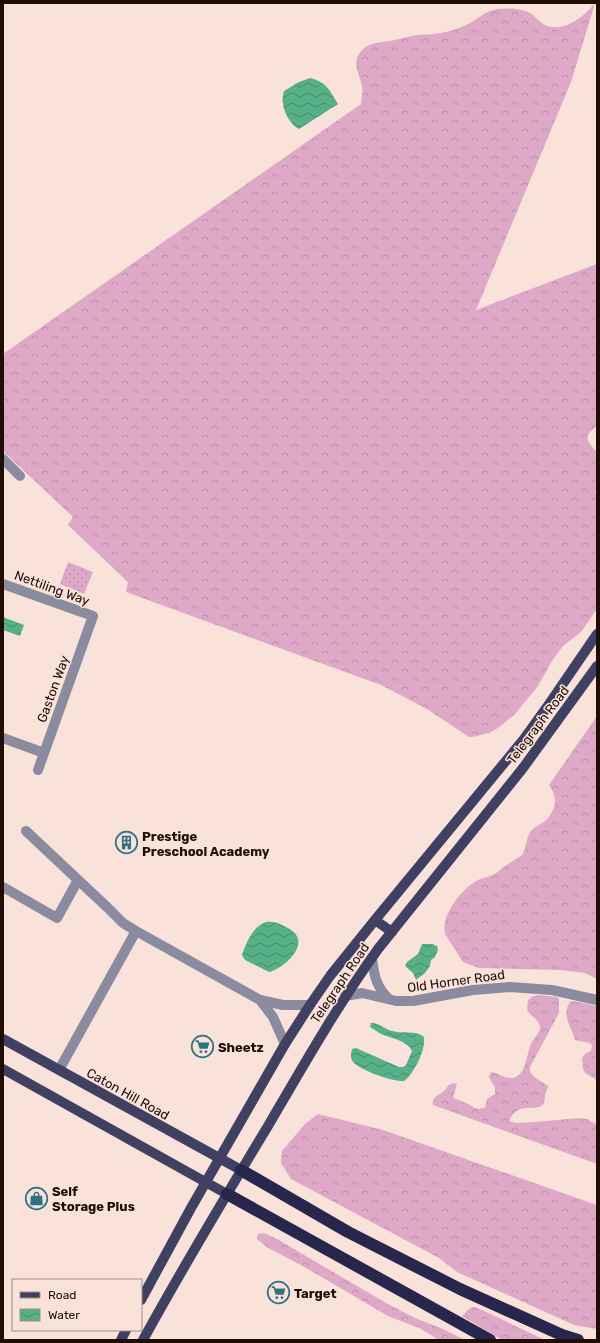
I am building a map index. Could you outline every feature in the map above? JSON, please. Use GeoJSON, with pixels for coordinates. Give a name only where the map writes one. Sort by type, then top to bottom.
{"type":"FeatureCollection","features":[{"type":"Feature","properties":{"kind":"highway"},"geometry":{"type":"LineString","coordinates":[[241,1170],[348,1232],[454,1286],[533,1323],[578,1340]]}},
{"type":"Feature","properties":{"kind":"highway"},"geometry":{"type":"LineString","coordinates":[[227,1194],[490,1340]]}},
{"type":"Feature","properties":{"kind":"main road","name":"Telegraph Road"},"geometry":{"type":"LineString","coordinates":[[142,1298],[175,1235],[219,1158],[310,1005],[330,976],[375,920],[524,739],[597,634]]}},
{"type":"Feature","properties":{"kind":"main road","name":"Telegraph Road"},"geometry":{"type":"LineString","coordinates":[[143,1340],[170,1290],[326,1027],[346,996],[392,932],[527,762],[597,666]]}},
{"type":"Feature","properties":{"kind":"main road"},"geometry":{"type":"LineString","coordinates":[[375,920],[392,932]]}},
{"type":"Feature","properties":{"kind":"main road","name":"Caton Hill Road"},"geometry":{"type":"LineString","coordinates":[[3,1039],[241,1170]]}},
{"type":"Feature","properties":{"kind":"main road"},"geometry":{"type":"LineString","coordinates":[[3,1069],[227,1194]]}},
{"type":"Feature","properties":{"kind":"main road"},"geometry":{"type":"LineString","coordinates":[[121,1340],[126,1331]]}},
{"type":"Feature","properties":{"kind":"street"},"geometry":{"type":"LineString","coordinates":[[3,459],[20,476]]}},
{"type":"Feature","properties":{"kind":"street","name":"Nettiling Way"},"geometry":{"type":"LineString","coordinates":[[3,584],[93,616]]}},
{"type":"Feature","properties":{"kind":"street","name":"Gaston Way"},"geometry":{"type":"LineString","coordinates":[[38,770],[93,616]]}},
{"type":"Feature","properties":{"kind":"street"},"geometry":{"type":"LineString","coordinates":[[3,738],[44,753]]}},
{"type":"Feature","properties":{"kind":"street"},"geometry":{"type":"LineString","coordinates":[[26,830],[123,923],[260,1000],[283,1005],[310,1005]]}},
{"type":"Feature","properties":{"kind":"street"},"geometry":{"type":"LineString","coordinates":[[3,887],[57,918],[78,880]]}},
{"type":"Feature","properties":{"kind":"street"},"geometry":{"type":"LineString","coordinates":[[59,1070],[136,931]]}},
{"type":"Feature","properties":{"kind":"street"},"geometry":{"type":"LineString","coordinates":[[372,958],[377,983],[382,992],[389,999]]}},
{"type":"Feature","properties":{"kind":"street","name":"Old Horner Road"},"geometry":{"type":"LineString","coordinates":[[346,996],[362,993],[405,1002],[473,990],[514,987],[538,988],[566,992],[597,1000]]}},
{"type":"Feature","properties":{"kind":"street"},"geometry":{"type":"LineString","coordinates":[[260,1000],[275,1020],[286,1044]]}},
{"type":"Feature","properties":{"kind":"green space"},"geometry":{"type":"Polygon","coordinates":[[[593,3],[595,3],[571,82],[476,310],[597,264],[597,426],[589,433],[588,439],[597,452],[597,488],[595,492],[597,494],[597,609],[581,632],[563,646],[552,661],[538,686],[515,714],[498,728],[489,733],[469,737],[427,709],[381,685],[126,592],[128,582],[68,525],[73,517],[3,451],[3,354],[361,104],[362,88],[356,62],[359,54],[366,47],[375,43],[412,36],[451,31],[468,24],[490,11],[498,9],[525,11],[533,15],[541,23],[547,26],[560,27],[573,22],[585,14],[594,4],[593,3]]]}},
{"type":"Feature","properties":{"kind":"green space"},"geometry":{"type":"Polygon","coordinates":[[[68,562],[93,572],[84,594],[60,584],[68,562]]]}},
{"type":"Feature","properties":{"kind":"green space"},"geometry":{"type":"Polygon","coordinates":[[[597,716],[597,979],[585,973],[560,970],[479,968],[463,962],[445,934],[444,927],[449,911],[460,895],[472,884],[480,879],[493,875],[523,854],[530,832],[543,823],[553,810],[555,797],[549,785],[597,716]]]}},
{"type":"Feature","properties":{"kind":"green space"},"geometry":{"type":"Polygon","coordinates":[[[539,995],[557,997],[559,999],[559,1013],[530,1067],[530,1072],[533,1076],[548,1086],[548,1088],[543,1104],[536,1108],[527,1108],[517,1111],[509,1121],[516,1123],[579,1118],[587,1119],[597,1125],[597,1164],[433,1105],[434,1098],[444,1091],[449,1085],[454,1083],[457,1084],[453,1098],[477,1108],[485,1108],[487,1099],[495,1094],[495,1088],[489,1077],[491,1072],[509,1078],[517,1076],[521,1073],[529,1048],[540,1027],[538,1022],[527,1010],[528,1000],[533,996],[539,995]]]}},
{"type":"Feature","properties":{"kind":"green space"},"geometry":{"type":"Polygon","coordinates":[[[571,1001],[597,1006],[597,1080],[585,1073],[583,1069],[582,1058],[585,1054],[591,1051],[592,1045],[575,1040],[567,1016],[568,1006],[571,1001]]]}},
{"type":"Feature","properties":{"kind":"green space"},"geometry":{"type":"Polygon","coordinates":[[[318,1114],[383,1130],[597,1205],[597,1329],[574,1325],[457,1272],[439,1258],[291,1179],[281,1163],[282,1151],[305,1124],[318,1114]]]}},
{"type":"Feature","properties":{"kind":"green space"},"geometry":{"type":"Polygon","coordinates":[[[261,1233],[277,1239],[386,1303],[415,1318],[443,1329],[465,1340],[439,1340],[419,1328],[388,1316],[301,1265],[268,1248],[257,1238],[258,1234],[261,1233]]]}},
{"type":"Feature","properties":{"kind":"green space"},"geometry":{"type":"Polygon","coordinates":[[[474,1307],[545,1340],[502,1340],[462,1316],[470,1308],[474,1307]]]}},
{"type":"Feature","properties":{"kind":"water"},"geometry":{"type":"Polygon","coordinates":[[[310,78],[324,85],[330,91],[338,104],[299,129],[291,122],[285,111],[283,101],[284,91],[299,82],[310,78]]]}},
{"type":"Feature","properties":{"kind":"water"},"geometry":{"type":"Polygon","coordinates":[[[3,617],[24,625],[20,636],[3,630],[3,617]]]}},
{"type":"Feature","properties":{"kind":"water"},"geometry":{"type":"Polygon","coordinates":[[[266,922],[275,922],[286,927],[294,933],[298,939],[296,950],[289,960],[279,968],[269,972],[245,960],[242,955],[248,940],[254,931],[261,924],[266,922]]]}},
{"type":"Feature","properties":{"kind":"water"},"geometry":{"type":"Polygon","coordinates":[[[422,944],[432,944],[437,946],[438,950],[425,973],[416,980],[413,973],[405,966],[407,962],[418,954],[422,944]]]}},
{"type":"Feature","properties":{"kind":"water"},"geometry":{"type":"Polygon","coordinates":[[[371,1023],[392,1031],[413,1033],[424,1037],[423,1048],[418,1061],[412,1073],[404,1081],[392,1080],[377,1075],[353,1062],[351,1056],[352,1049],[356,1048],[399,1067],[406,1065],[412,1051],[410,1048],[403,1042],[381,1034],[370,1027],[371,1023]]]}},
{"type":"Feature","properties":{"kind":"place","name":"Prestige Preschool Academy"},"geometry":{"type":"Point","coordinates":[126,843]}},
{"type":"Feature","properties":{"kind":"place","name":"Sheetz"},"geometry":{"type":"Point","coordinates":[203,1047]}},
{"type":"Feature","properties":{"kind":"place","name":"Self Storage Plus"},"geometry":{"type":"Point","coordinates":[36,1198]}},
{"type":"Feature","properties":{"kind":"place","name":"Target"},"geometry":{"type":"Point","coordinates":[279,1293]}}]}
